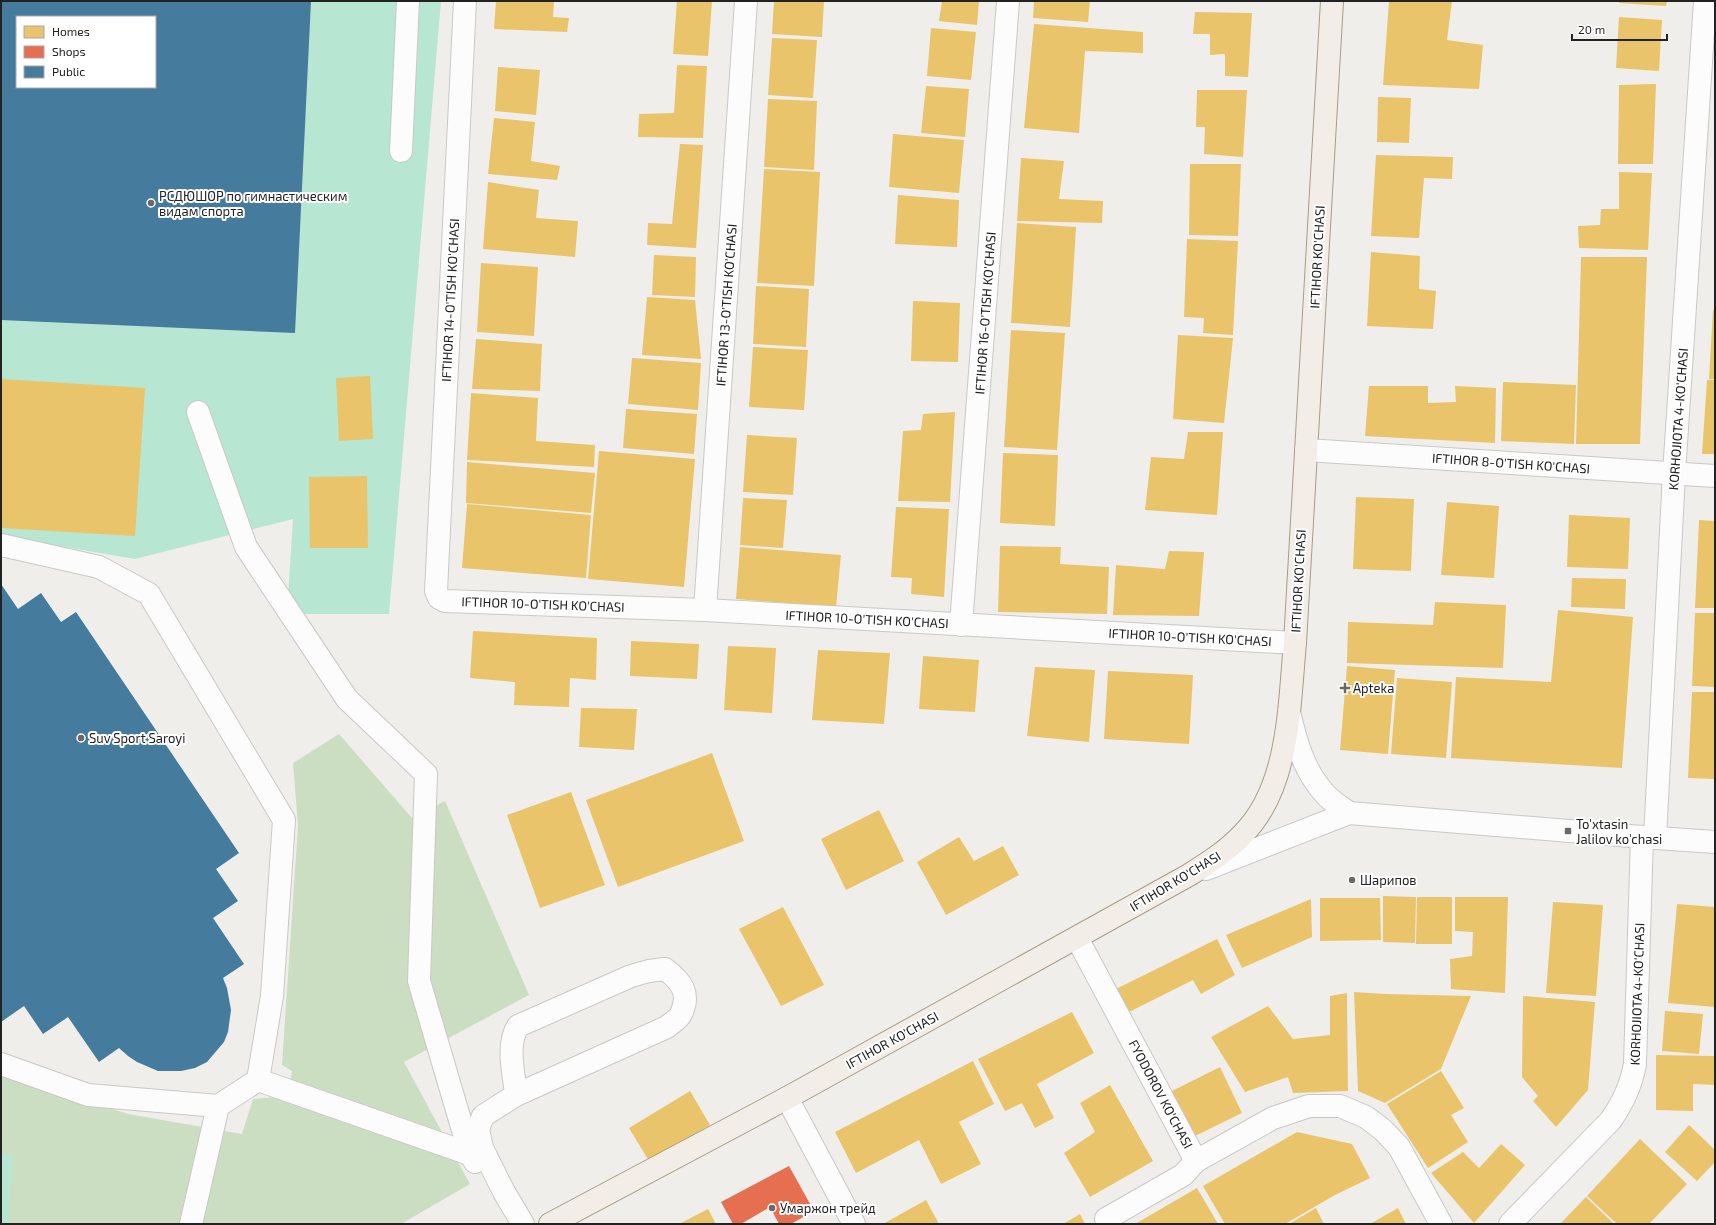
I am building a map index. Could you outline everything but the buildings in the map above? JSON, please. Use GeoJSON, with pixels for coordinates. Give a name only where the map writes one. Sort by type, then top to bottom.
{"type":"FeatureCollection","features":[{"type":"Feature","properties":{"kind":"main road","name":"IFTIHOR KO'CHASI"},"geometry":{"type":"LineString","coordinates":[[550,1224],[787,1098],[1189,875],[1218,857],[1243,835],[1263,808],[1276,776],[1284,744],[1295,643],[1332,1]]}},
{"type":"Feature","properties":{"kind":"street"},"geometry":{"type":"LineString","coordinates":[[401,151],[408,1]]}},
{"type":"Feature","properties":{"kind":"street","name":"IFTIHOR 14-O'TISH KO'CHASI"},"geometry":{"type":"LineString","coordinates":[[439,598],[436,591],[465,1]]}},
{"type":"Feature","properties":{"kind":"street","name":"IFTIHOR 13-O'TISH KO'CHASI"},"geometry":{"type":"LineString","coordinates":[[705,610],[746,1]]}},
{"type":"Feature","properties":{"kind":"street","name":"IFTIHOR 16-O'TISH KO'CHASI"},"geometry":{"type":"LineString","coordinates":[[961,625],[1008,1]]}},
{"type":"Feature","properties":{"kind":"street","name":"KORHOJIOTA 4-KO'CHASI"},"geometry":{"type":"LineString","coordinates":[[1510,1224],[1611,1120],[1623,1102],[1631,1085],[1635,1064],[1674,474],[1706,135],[1705,1]]}},
{"type":"Feature","properties":{"kind":"street"},"geometry":{"type":"LineString","coordinates":[[198,412],[246,547],[347,699],[426,774],[419,981],[470,1154],[497,1197]]}},
{"type":"Feature","properties":{"kind":"street","name":"IFTIHOR 8-O'TISH KO'CHASI"},"geometry":{"type":"LineString","coordinates":[[1306,450],[1715,476]]}},
{"type":"Feature","properties":{"kind":"street"},"geometry":{"type":"LineString","coordinates":[[1,545],[99,567],[149,594],[284,820],[272,996],[258,1080],[218,1106],[88,1095],[1,1064]]}},
{"type":"Feature","properties":{"kind":"street","name":"IFTIHOR 10-O'TISH KO'CHASI"},"geometry":{"type":"LineString","coordinates":[[439,598],[445,601],[705,610],[1295,643]]}},
{"type":"Feature","properties":{"kind":"street"},"geometry":{"type":"LineString","coordinates":[[1288,712],[1296,743],[1308,770],[1325,794],[1349,813]]}},
{"type":"Feature","properties":{"kind":"street"},"geometry":{"type":"LineString","coordinates":[[1189,875],[1349,813],[1649,838],[1715,842]]}},
{"type":"Feature","properties":{"kind":"street","name":"FYODOROV KO'CHASI"},"geometry":{"type":"LineString","coordinates":[[1077,938],[1196,1161],[1273,1118],[1309,1106],[1340,1106],[1366,1117],[1383,1130],[1398,1147],[1441,1224]]}},
{"type":"Feature","properties":{"kind":"street"},"geometry":{"type":"LineString","coordinates":[[516,1095],[511,1042],[518,1026],[631,976],[649,970],[665,969],[678,978],[683,987],[685,997],[681,1015],[667,1027],[516,1095],[483,1116],[478,1129],[482,1148],[504,1192],[523,1224]]}},
{"type":"Feature","properties":{"kind":"street"},"geometry":{"type":"LineString","coordinates":[[258,1080],[470,1154]]}},
{"type":"Feature","properties":{"kind":"street"},"geometry":{"type":"LineString","coordinates":[[787,1098],[854,1224]]}},
{"type":"Feature","properties":{"kind":"street"},"geometry":{"type":"LineString","coordinates":[[191,1224],[218,1106]]}},
{"type":"Feature","properties":{"kind":"street"},"geometry":{"type":"LineString","coordinates":[[1106,1219],[1183,1175],[1196,1161]]}},
{"type":"Feature","properties":{"kind":"green space"},"geometry":{"type":"Polygon","coordinates":[[[1,1],[441,1],[389,614],[287,614],[293,519],[135,559],[1,536],[1,1]]]}},
{"type":"Feature","properties":{"kind":"green space"},"geometry":{"type":"Polygon","coordinates":[[[339,734],[412,818],[445,801],[529,995],[404,1062],[470,1184],[401,1224],[1,1224],[1,1072],[128,1114],[242,1134],[253,1099],[288,1096],[292,1071],[282,1065],[298,826],[293,763],[339,734]]]}},
{"type":"Feature","properties":{"kind":"green space"},"geometry":{"type":"Polygon","coordinates":[[[1,1154],[13,1155],[8,1224],[1,1224],[1,1154]]]}},
{"type":"Feature","properties":{"kind":"place","name":"РСДЮШОР по гимнастическим видам спорта"},"geometry":{"type":"Point","coordinates":[151,203]}},
{"type":"Feature","properties":{"kind":"place","name":"Apteka"},"geometry":{"type":"Point","coordinates":[1345,688]}},
{"type":"Feature","properties":{"kind":"place","name":"Suv Sport Saroyi"},"geometry":{"type":"Point","coordinates":[81,738]}},
{"type":"Feature","properties":{"kind":"place","name":"To'xtasin Jalilov ko'chasi"},"geometry":{"type":"Point","coordinates":[1568,831]}},
{"type":"Feature","properties":{"kind":"place","name":"Шарипов"},"geometry":{"type":"Point","coordinates":[1352,880]}},
{"type":"Feature","properties":{"kind":"place","name":"Умаржон трейд"},"geometry":{"type":"Point","coordinates":[772,1208]}}]}
